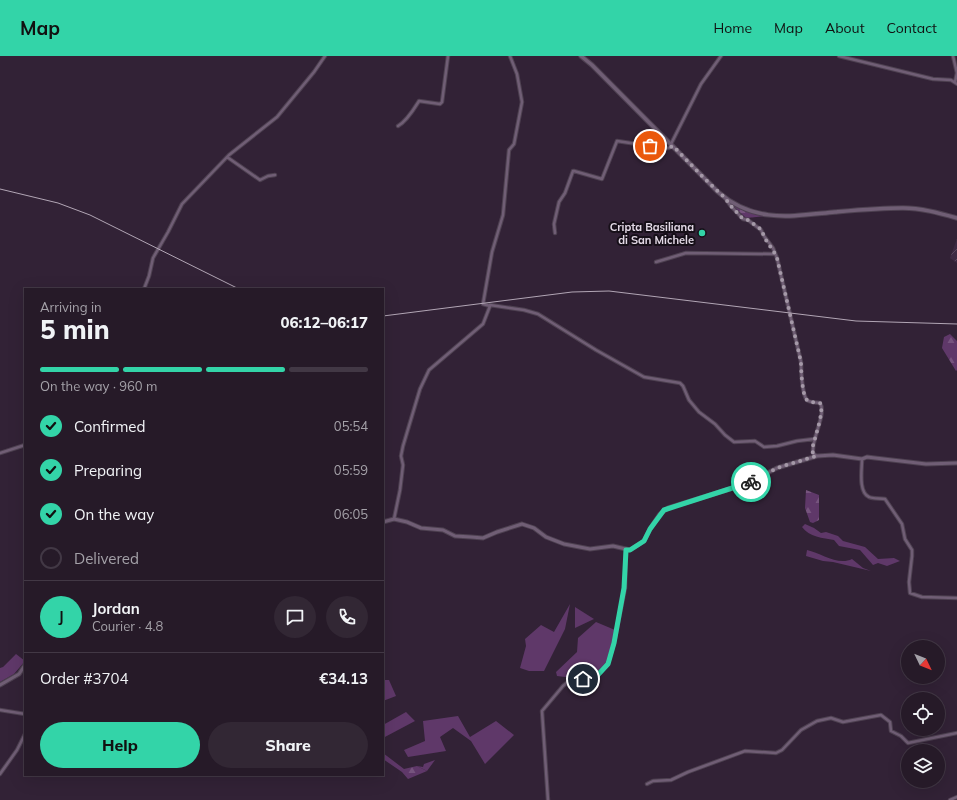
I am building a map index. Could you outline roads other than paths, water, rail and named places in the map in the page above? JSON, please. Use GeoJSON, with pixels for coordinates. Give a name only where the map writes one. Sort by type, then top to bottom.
{"type":"FeatureCollection","features":[{"type":"Feature","properties":{"kind":"main road"},"geometry":{"type":"LineString","coordinates":[[581,56],[592,65],[725,198],[752,212],[771,216],[793,216],[903,208],[921,209],[957,218]]}},
{"type":"Feature","properties":{"kind":"street"},"geometry":{"type":"LineString","coordinates":[[144,288],[153,258],[166,236],[180,206],[227,157],[277,117],[314,72],[324,56]]}},
{"type":"Feature","properties":{"kind":"street"},"geometry":{"type":"LineString","coordinates":[[398,126],[413,112],[419,101],[440,104],[442,102],[448,56]]}},
{"type":"Feature","properties":{"kind":"street"},"geometry":{"type":"LineString","coordinates":[[510,56],[517,74],[522,102],[514,144],[509,150],[502,218],[492,252],[484,289],[483,304],[524,310],[538,314],[596,350],[644,377],[680,383],[689,400],[699,412],[715,424],[734,442],[755,441],[764,447],[814,439]]}},
{"type":"Feature","properties":{"kind":"street"},"geometry":{"type":"LineString","coordinates":[[555,233],[554,224],[559,202],[565,193],[573,171],[602,179],[617,142],[664,148],[668,148],[672,145],[701,84],[721,56]]}},
{"type":"Feature","properties":{"kind":"street"},"geometry":{"type":"LineString","coordinates":[[839,56],[923,77],[951,80],[956,83],[957,73],[953,56]]}},
{"type":"Feature","properties":{"kind":"street"},"geometry":{"type":"LineString","coordinates":[[227,157],[260,180],[268,176],[275,175]]}},
{"type":"Feature","properties":{"kind":"street"},"geometry":{"type":"LineString","coordinates":[[725,198],[743,219],[748,220],[762,230],[775,254],[801,362],[801,373],[806,398],[810,402],[820,403],[822,406],[812,452],[816,456]]}},
{"type":"Feature","properties":{"kind":"street"},"geometry":{"type":"LineString","coordinates":[[656,262],[686,253],[775,254]]}},
{"type":"Feature","properties":{"kind":"street"},"geometry":{"type":"LineString","coordinates":[[394,519],[400,490],[403,465],[401,456],[403,446],[422,383],[431,368],[444,359],[483,324],[490,305]]}},
{"type":"Feature","properties":{"kind":"street"},"geometry":{"type":"LineString","coordinates":[[0,453],[24,445]]}},
{"type":"Feature","properties":{"kind":"street"},"geometry":{"type":"LineString","coordinates":[[384,522],[394,519],[407,522],[421,528],[443,530],[461,537],[483,538],[522,524],[534,528],[546,537],[564,544],[590,549],[613,546],[630,550],[644,541],[650,529],[664,510],[746,484],[777,468],[816,456],[833,455],[862,459],[867,457],[926,464],[957,463]]}},
{"type":"Feature","properties":{"kind":"street"},"geometry":{"type":"LineString","coordinates":[[862,459],[862,485],[864,492],[869,497],[886,500],[902,524],[905,539],[912,550],[909,582],[910,593],[922,597],[957,598]]}},
{"type":"Feature","properties":{"kind":"street"},"geometry":{"type":"LineString","coordinates":[[548,800],[542,711],[570,680],[595,678],[608,664],[624,588],[626,550]]}},
{"type":"Feature","properties":{"kind":"street"},"geometry":{"type":"LineString","coordinates":[[0,685],[19,674],[24,666]]}},
{"type":"Feature","properties":{"kind":"street"},"geometry":{"type":"LineString","coordinates":[[0,710],[24,714]]}},
{"type":"Feature","properties":{"kind":"street"},"geometry":{"type":"LineString","coordinates":[[647,784],[653,781],[671,780],[688,772],[745,751],[776,753],[782,750],[801,730],[817,721],[831,718],[843,722],[882,714],[890,722],[891,731],[901,736],[908,743],[957,733]]}},
{"type":"Feature","properties":{"kind":"street"},"geometry":{"type":"LineString","coordinates":[[0,774],[17,750],[24,736]]}},
{"type":"Feature","properties":{"kind":"street"},"geometry":{"type":"LineString","coordinates":[[950,800],[957,797]]}},
{"type":"Feature","properties":{"kind":"railway"},"geometry":{"type":"LineString","coordinates":[[0,189],[58,203],[90,215],[237,288]]}},
{"type":"Feature","properties":{"kind":"railway"},"geometry":{"type":"LineString","coordinates":[[384,316],[572,292],[609,291],[856,321],[957,324]]}},
{"type":"Feature","properties":{"kind":"place","name":"Cripta Basiliana di San Michele"},"geometry":{"type":"Point","coordinates":[702,233]}}]}
